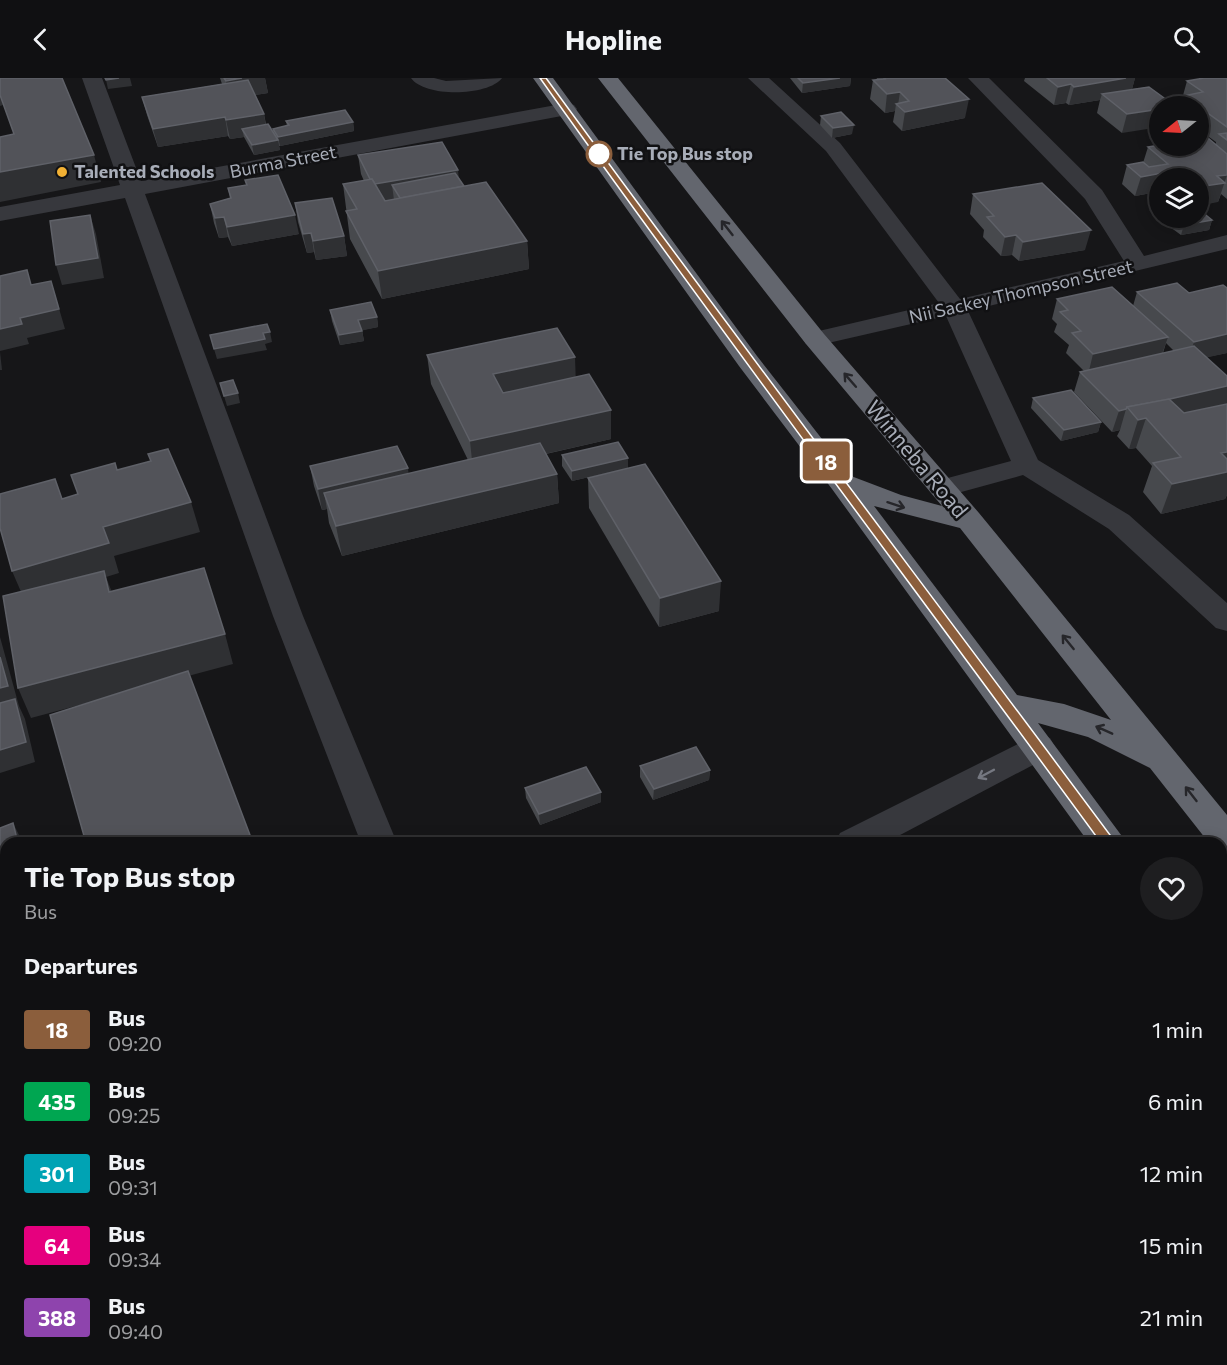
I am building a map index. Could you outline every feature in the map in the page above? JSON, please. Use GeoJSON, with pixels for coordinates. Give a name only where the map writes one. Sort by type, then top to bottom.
{"type":"FeatureCollection","features":[{"type":"Feature","properties":{"kind":"highway"},"geometry":{"type":"LineString","coordinates":[[543,78],[748,361],[843,483],[1105,837]]}},
{"type":"Feature","properties":{"kind":"highway","name":"Winneba Road"},"geometry":{"type":"LineString","coordinates":[[608,78],[815,339],[943,488],[1225,837]]}},
{"type":"Feature","properties":{"kind":"highway"},"geometry":{"type":"LineString","coordinates":[[843,483],[894,505],[969,520]]}},
{"type":"Feature","properties":{"kind":"highway"},"geometry":{"type":"LineString","coordinates":[[1008,706],[1078,719],[1131,743],[1172,770]]}},
{"type":"Feature","properties":{"kind":"street"},"geometry":{"type":"LineString","coordinates":[[92,78],[131,191],[288,616],[377,837]]}},
{"type":"Feature","properties":{"kind":"street"},"geometry":{"type":"LineString","coordinates":[[421,78],[437,87],[465,86],[492,78]]}},
{"type":"Feature","properties":{"kind":"street"},"geometry":{"type":"LineString","coordinates":[[758,78],[833,147],[860,179],[955,309],[1027,465],[1119,522],[1227,620]]}},
{"type":"Feature","properties":{"kind":"street"},"geometry":{"type":"LineString","coordinates":[[978,78],[1094,195],[1138,266]]}},
{"type":"Feature","properties":{"kind":"street","name":"Burma Street"},"geometry":{"type":"LineString","coordinates":[[0,214],[567,109]]}},
{"type":"Feature","properties":{"kind":"street","name":"Nii Sackey Thompson Street"},"geometry":{"type":"LineString","coordinates":[[815,339],[1138,266],[1227,242]]}},
{"type":"Feature","properties":{"kind":"street"},"geometry":{"type":"LineString","coordinates":[[943,488],[1027,465]]}},
{"type":"Feature","properties":{"kind":"street"},"geometry":{"type":"LineString","coordinates":[[874,837],[1038,747]]}},
{"type":"Feature","properties":{"kind":"building"},"geometry":{"type":"Polygon","coordinates":[[[0,78],[62,78],[94,155],[0,172],[0,137],[14,134],[0,95],[0,78]]]}},
{"type":"Feature","properties":{"kind":"building"},"geometry":{"type":"Polygon","coordinates":[[[224,78],[242,78],[226,81],[224,78]]]}},
{"type":"Feature","properties":{"kind":"building"},"geometry":{"type":"Polygon","coordinates":[[[798,78],[840,78],[803,83],[798,78]]]}},
{"type":"Feature","properties":{"kind":"building"},"geometry":{"type":"Polygon","coordinates":[[[945,78],[969,99],[905,112],[896,104],[909,101],[900,92],[887,94],[873,80],[945,78]]]}},
{"type":"Feature","properties":{"kind":"building"},"geometry":{"type":"Polygon","coordinates":[[[1047,78],[1126,78],[1074,87],[1071,84],[1058,87],[1047,78]]]}},
{"type":"Feature","properties":{"kind":"building"},"geometry":{"type":"Polygon","coordinates":[[[1227,78],[1227,127],[1209,114],[1209,96],[1184,96],[1203,92],[1187,81],[1227,78]]]}},
{"type":"Feature","properties":{"kind":"building"},"geometry":{"type":"Polygon","coordinates":[[[248,80],[264,114],[226,120],[225,117],[153,129],[142,97],[248,80]]]}},
{"type":"Feature","properties":{"kind":"building"},"geometry":{"type":"Polygon","coordinates":[[[1149,87],[1161,96],[1149,96],[1149,111],[1127,114],[1102,94],[1149,87]]]}},
{"type":"Feature","properties":{"kind":"building"},"geometry":{"type":"Polygon","coordinates":[[[345,110],[353,122],[278,137],[273,129],[289,125],[286,121],[345,110]]]}},
{"type":"Feature","properties":{"kind":"building"},"geometry":{"type":"Polygon","coordinates":[[[841,112],[854,125],[833,128],[821,116],[841,112]]]}},
{"type":"Feature","properties":{"kind":"building"},"geometry":{"type":"Polygon","coordinates":[[[268,124],[278,140],[252,145],[242,129],[268,124]]]}},
{"type":"Feature","properties":{"kind":"building"},"geometry":{"type":"Polygon","coordinates":[[[1227,133],[1227,140],[1219,134],[1227,133]]]}},
{"type":"Feature","properties":{"kind":"building"},"geometry":{"type":"Polygon","coordinates":[[[1209,139],[1227,154],[1227,175],[1217,176],[1225,183],[1209,185],[1209,168],[1149,168],[1149,175],[1141,177],[1127,165],[1143,162],[1149,167],[1168,164],[1159,156],[1209,156],[1209,139]]]}},
{"type":"Feature","properties":{"kind":"building"},"geometry":{"type":"Polygon","coordinates":[[[442,142],[458,170],[375,184],[358,155],[442,142]]]}},
{"type":"Feature","properties":{"kind":"building"},"geometry":{"type":"Polygon","coordinates":[[[455,173],[464,186],[400,198],[392,185],[455,173]]]}},
{"type":"Feature","properties":{"kind":"building"},"geometry":{"type":"Polygon","coordinates":[[[278,175],[295,215],[227,227],[224,217],[215,218],[210,204],[231,198],[228,188],[247,185],[245,180],[278,175]]]}},
{"type":"Feature","properties":{"kind":"building"},"geometry":{"type":"Polygon","coordinates":[[[372,179],[385,201],[486,182],[527,241],[378,271],[346,211],[357,209],[343,184],[372,179]]]}},
{"type":"Feature","properties":{"kind":"building"},"geometry":{"type":"Polygon","coordinates":[[[1042,183],[1091,230],[1023,242],[1016,235],[1005,237],[987,217],[994,216],[973,194],[1042,183]]]}},
{"type":"Feature","properties":{"kind":"building"},"geometry":{"type":"Polygon","coordinates":[[[332,198],[344,236],[313,241],[311,233],[303,234],[295,203],[332,198]]]}},
{"type":"Feature","properties":{"kind":"building"},"geometry":{"type":"Polygon","coordinates":[[[90,215],[98,258],[56,265],[50,221],[90,215]]]}},
{"type":"Feature","properties":{"kind":"building"},"geometry":{"type":"Polygon","coordinates":[[[27,270],[31,285],[51,281],[59,309],[20,318],[22,324],[0,329],[0,276],[27,270]]]}},
{"type":"Feature","properties":{"kind":"building"},"geometry":{"type":"Polygon","coordinates":[[[1177,283],[1189,293],[1223,285],[1227,288],[1227,334],[1194,342],[1137,292],[1177,283]]]}},
{"type":"Feature","properties":{"kind":"building"},"geometry":{"type":"Polygon","coordinates":[[[1112,287],[1168,337],[1093,354],[1072,333],[1081,331],[1060,312],[1068,310],[1057,299],[1112,287]]]}},
{"type":"Feature","properties":{"kind":"building"},"geometry":{"type":"Polygon","coordinates":[[[371,302],[377,317],[358,320],[362,331],[339,335],[330,310],[371,302]]]}},
{"type":"Feature","properties":{"kind":"building"},"geometry":{"type":"Polygon","coordinates":[[[267,324],[270,332],[263,333],[265,339],[214,349],[210,335],[267,324]]]}},
{"type":"Feature","properties":{"kind":"building"},"geometry":{"type":"Polygon","coordinates":[[[557,328],[575,357],[493,374],[503,393],[589,374],[611,410],[470,441],[427,355],[557,328]]]}},
{"type":"Feature","properties":{"kind":"building"},"geometry":{"type":"Polygon","coordinates":[[[1194,346],[1227,376],[1227,386],[1127,407],[1119,411],[1080,372],[1194,346]]]}},
{"type":"Feature","properties":{"kind":"building"},"geometry":{"type":"Polygon","coordinates":[[[233,380],[238,393],[224,396],[220,383],[233,380]]]}},
{"type":"Feature","properties":{"kind":"building"},"geometry":{"type":"Polygon","coordinates":[[[1071,390],[1101,422],[1064,430],[1033,398],[1071,390]]]}},
{"type":"Feature","properties":{"kind":"building"},"geometry":{"type":"Polygon","coordinates":[[[1169,399],[1184,413],[1227,404],[1227,452],[1221,453],[1227,459],[1227,472],[1172,484],[1153,463],[1181,457],[1146,418],[1138,420],[1127,407],[1169,399]]]}},
{"type":"Feature","properties":{"kind":"building"},"geometry":{"type":"Polygon","coordinates":[[[618,442],[628,458],[572,471],[562,455],[618,442]]]}},
{"type":"Feature","properties":{"kind":"building"},"geometry":{"type":"Polygon","coordinates":[[[540,443],[557,474],[336,526],[324,493],[540,443]]]}},
{"type":"Feature","properties":{"kind":"building"},"geometry":{"type":"Polygon","coordinates":[[[397,446],[408,468],[318,489],[310,466],[397,446]]]}},
{"type":"Feature","properties":{"kind":"building"},"geometry":{"type":"Polygon","coordinates":[[[168,449],[191,502],[103,527],[109,543],[12,571],[0,528],[0,494],[55,479],[62,499],[78,494],[71,475],[115,463],[117,470],[151,461],[148,454],[168,449]]]}},
{"type":"Feature","properties":{"kind":"building"},"geometry":{"type":"Polygon","coordinates":[[[645,464],[721,581],[660,598],[588,478],[645,464]]]}},
{"type":"Feature","properties":{"kind":"building"},"geometry":{"type":"Polygon","coordinates":[[[204,568],[225,634],[18,688],[3,596],[104,571],[109,592],[204,568]]]}},
{"type":"Feature","properties":{"kind":"building"},"geometry":{"type":"Polygon","coordinates":[[[0,657],[8,686],[0,688],[0,657]]]}},
{"type":"Feature","properties":{"kind":"building"},"geometry":{"type":"Polygon","coordinates":[[[188,671],[250,835],[244,837],[84,837],[50,715],[188,671]]]}},
{"type":"Feature","properties":{"kind":"building"},"geometry":{"type":"Polygon","coordinates":[[[15,699],[26,742],[0,750],[0,703],[15,699]]]}},
{"type":"Feature","properties":{"kind":"building"},"geometry":{"type":"Polygon","coordinates":[[[696,747],[710,770],[654,789],[640,766],[696,747]]]}},
{"type":"Feature","properties":{"kind":"building"},"geometry":{"type":"Polygon","coordinates":[[[586,767],[601,792],[539,814],[525,788],[586,767]]]}},
{"type":"Feature","properties":{"kind":"building"},"geometry":{"type":"Polygon","coordinates":[[[13,823],[16,837],[0,837],[0,828],[13,823]]]}},
{"type":"Feature","properties":{"kind":"bus line","name":"18"},"geometry":{"type":"LineString","coordinates":[[543,78],[748,361],[843,483],[1105,837]]}},
{"type":"Feature","properties":{"kind":"place","name":"Tie Top Bus stop"},"geometry":{"type":"Point","coordinates":[599,154]}},
{"type":"Feature","properties":{"kind":"place","name":"Talented Schools"},"geometry":{"type":"Point","coordinates":[62,172]}}]}
